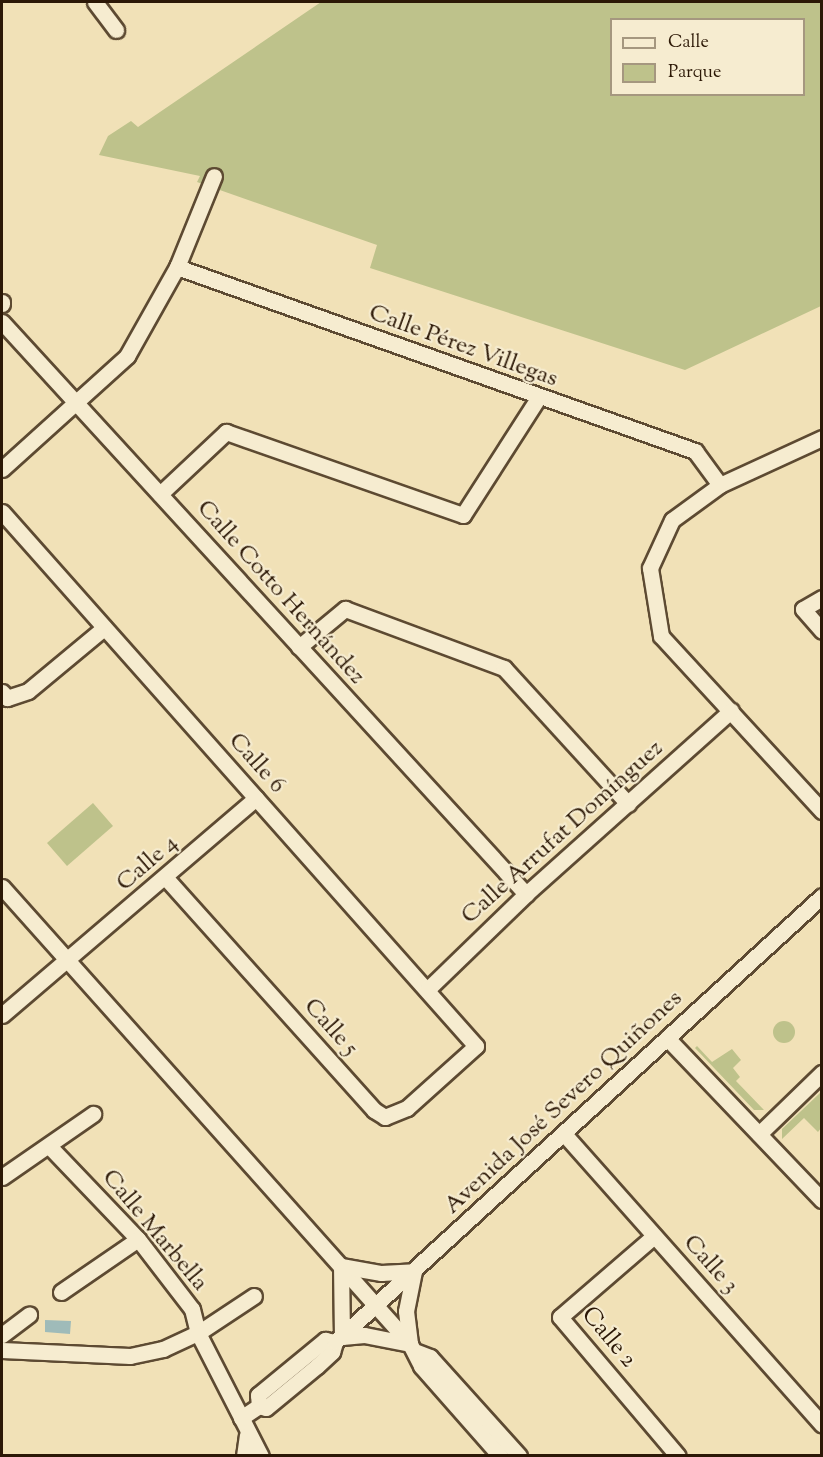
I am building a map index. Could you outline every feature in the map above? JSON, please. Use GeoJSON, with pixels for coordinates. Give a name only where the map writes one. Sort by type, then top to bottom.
{"type":"FeatureCollection","features":[{"type":"Feature","properties":{"kind":"street"},"geometry":{"type":"LineString","coordinates":[[95,2],[116,30]]}},
{"type":"Feature","properties":{"kind":"street"},"geometry":{"type":"LineString","coordinates":[[2,469],[127,356],[177,267],[214,176]]}},
{"type":"Feature","properties":{"kind":"street","name":"Calle Pérez Villegas"},"geometry":{"type":"LineString","coordinates":[[177,267],[538,398],[695,451],[720,485]]}},
{"type":"Feature","properties":{"kind":"street","name":"Calle Cotto Hernández"},"geometry":{"type":"LineString","coordinates":[[2,322],[526,894]]}},
{"type":"Feature","properties":{"kind":"street"},"geometry":{"type":"LineString","coordinates":[[160,494],[226,432],[463,515],[538,398]]}},
{"type":"Feature","properties":{"kind":"street"},"geometry":{"type":"LineString","coordinates":[[822,438],[720,485],[672,520],[650,568],[662,636],[822,811]]}},
{"type":"Feature","properties":{"kind":"street","name":"Calle 6"},"geometry":{"type":"LineString","coordinates":[[2,512],[476,1046]]}},
{"type":"Feature","properties":{"kind":"street"},"geometry":{"type":"LineString","coordinates":[[822,598],[803,609],[822,631]]}},
{"type":"Feature","properties":{"kind":"street"},"geometry":{"type":"LineString","coordinates":[[299,647],[345,609],[504,668],[628,804]]}},
{"type":"Feature","properties":{"kind":"street"},"geometry":{"type":"LineString","coordinates":[[2,692],[7,698],[28,691],[104,628]]}},
{"type":"Feature","properties":{"kind":"street","name":"Calle Arrufat Domínguez"},"geometry":{"type":"LineString","coordinates":[[427,990],[526,894],[731,711]]}},
{"type":"Feature","properties":{"kind":"street","name":"Calle 4"},"geometry":{"type":"LineString","coordinates":[[2,1015],[68,962],[256,798]]}},
{"type":"Feature","properties":{"kind":"street","name":"Calle 5"},"geometry":{"type":"LineString","coordinates":[[166,878],[374,1110],[385,1117],[407,1108],[476,1046]]}},
{"type":"Feature","properties":{"kind":"street"},"geometry":{"type":"LineString","coordinates":[[2,887],[413,1348]]}},
{"type":"Feature","properties":{"kind":"street","name":"Avenida José Severo Quiñones"},"geometry":{"type":"LineString","coordinates":[[241,1418],[259,1406],[258,1395],[312,1360],[325,1340],[339,1339],[377,1306],[822,896]]}},
{"type":"Feature","properties":{"kind":"street"},"geometry":{"type":"LineString","coordinates":[[667,1038],[822,1200]]}},
{"type":"Feature","properties":{"kind":"street"},"geometry":{"type":"LineString","coordinates":[[759,1134],[822,1073]]}},
{"type":"Feature","properties":{"kind":"street"},"geometry":{"type":"LineString","coordinates":[[2,1177],[50,1146],[93,1114]]}},
{"type":"Feature","properties":{"kind":"street","name":"Calle 3"},"geometry":{"type":"LineString","coordinates":[[565,1135],[822,1424]]}},
{"type":"Feature","properties":{"kind":"street","name":"Calle Marbella"},"geometry":{"type":"LineString","coordinates":[[50,1146],[138,1239],[192,1309],[198,1332],[241,1418]]}},
{"type":"Feature","properties":{"kind":"street","name":"Calle 2"},"geometry":{"type":"LineString","coordinates":[[654,1236],[560,1317],[678,1455]]}},
{"type":"Feature","properties":{"kind":"street"},"geometry":{"type":"LineString","coordinates":[[61,1292],[138,1239]]}},
{"type":"Feature","properties":{"kind":"street"},"geometry":{"type":"LineString","coordinates":[[341,1266],[381,1273],[414,1271],[406,1311],[413,1348],[421,1366],[500,1455]]}},
{"type":"Feature","properties":{"kind":"street"},"geometry":{"type":"LineString","coordinates":[[341,1266],[339,1339],[364,1335],[413,1348],[430,1357],[519,1455]]}},
{"type":"Feature","properties":{"kind":"street"},"geometry":{"type":"LineString","coordinates":[[2,1350],[114,1357],[162,1349],[198,1332],[254,1296]]}},
{"type":"Feature","properties":{"kind":"street"},"geometry":{"type":"LineString","coordinates":[[2,1335],[29,1315]]}},
{"type":"Feature","properties":{"kind":"street"},"geometry":{"type":"LineString","coordinates":[[241,1418],[248,1435],[260,1448],[261,1455]]}},
{"type":"Feature","properties":{"kind":"street"},"geometry":{"type":"LineString","coordinates":[[244,1455],[248,1435]]}},
{"type":"Feature","properties":{"kind":"green space"},"geometry":{"type":"Polygon","coordinates":[[[321,2],[821,2],[821,306],[685,370],[370,268],[377,245],[197,182],[200,176],[99,155],[108,136],[131,121],[138,127],[321,2]]]}},
{"type":"Feature","properties":{"kind":"green space"},"geometry":{"type":"Polygon","coordinates":[[[93,803],[113,826],[67,866],[47,843],[93,803]]]}},
{"type":"Feature","properties":{"kind":"green space"},"geometry":{"type":"Polygon","coordinates":[[[784,1021],[794,1028],[795,1032],[788,1042],[784,1043],[774,1036],[773,1032],[780,1022],[784,1021]]]}},
{"type":"Feature","properties":{"kind":"green space"},"geometry":{"type":"Polygon","coordinates":[[[697,1046],[712,1062],[732,1049],[741,1060],[733,1068],[740,1077],[736,1081],[764,1110],[754,1110],[695,1048],[697,1046]]]}},
{"type":"Feature","properties":{"kind":"green space"},"geometry":{"type":"Polygon","coordinates":[[[820,1093],[821,1128],[818,1132],[804,1118],[782,1139],[782,1129],[820,1093]]]}},
{"type":"Feature","properties":{"kind":"water"},"geometry":{"type":"Polygon","coordinates":[[[45,1320],[71,1321],[70,1334],[45,1332],[45,1320]]]}}]}
